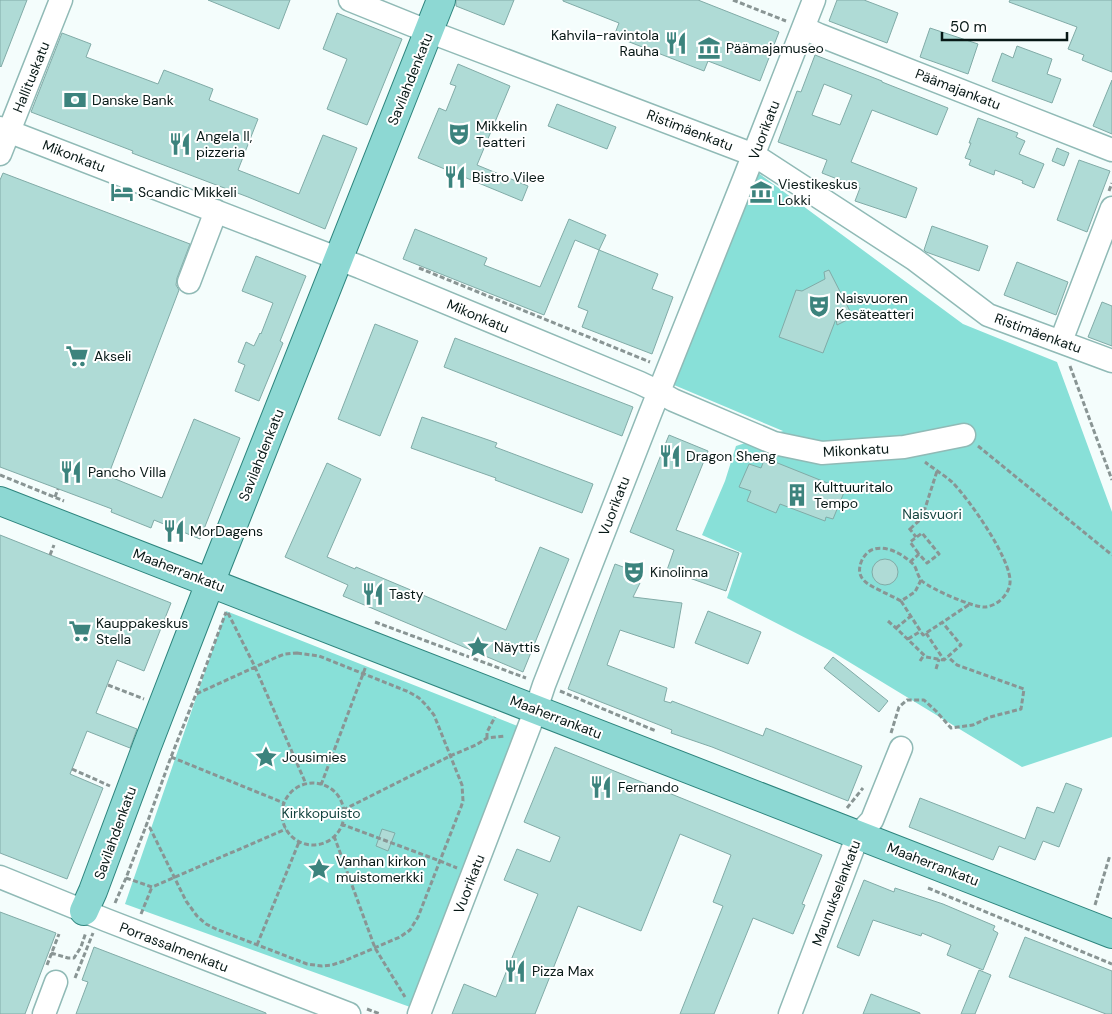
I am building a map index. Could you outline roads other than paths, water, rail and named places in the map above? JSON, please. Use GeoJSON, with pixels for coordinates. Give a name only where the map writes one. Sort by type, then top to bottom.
{"type":"FeatureCollection","features":[{"type":"Feature","properties":{"kind":"main road","name":"Savilahdenkatu"},"geometry":{"type":"LineString","coordinates":[[86,921],[93,891],[159,751],[210,582],[441,0]]}},
{"type":"Feature","properties":{"kind":"main road","name":"Maaherrankatu"},"geometry":{"type":"LineString","coordinates":[[0,500],[1112,934]]}},
{"type":"Feature","properties":{"kind":"street","name":"Hallituskatu"},"geometry":{"type":"LineString","coordinates":[[0,154],[5,129],[61,0]]}},
{"type":"Feature","properties":{"kind":"street","name":"Ristimäenkatu"},"geometry":{"type":"LineString","coordinates":[[350,0],[754,155],[914,259],[988,314],[1112,360]]}},
{"type":"Feature","properties":{"kind":"street","name":"Vuorikatu"},"geometry":{"type":"LineString","coordinates":[[413,1007],[536,709],[814,0]]}},
{"type":"Feature","properties":{"kind":"street","name":"Päämajankatu"},"geometry":{"type":"LineString","coordinates":[[804,28],[1112,150]]}},
{"type":"Feature","properties":{"kind":"street","name":"Mikonkatu"},"geometry":{"type":"LineString","coordinates":[[5,129],[338,259],[659,392],[673,400],[774,443],[822,453],[904,447],[964,435]]}},
{"type":"Feature","properties":{"kind":"street"},"geometry":{"type":"LineString","coordinates":[[1061,342],[1112,208]]}},
{"type":"Feature","properties":{"kind":"street"},"geometry":{"type":"LineString","coordinates":[[189,282],[216,211]]}},
{"type":"Feature","properties":{"kind":"street","name":"Maunukselankatu"},"geometry":{"type":"LineString","coordinates":[[790,1014],[858,834],[872,820],[896,741]]}},
{"type":"Feature","properties":{"kind":"street","name":"Porrassalmenkatu"},"geometry":{"type":"LineString","coordinates":[[0,877],[86,921],[349,1014]]}},
{"type":"Feature","properties":{"kind":"street"},"geometry":{"type":"LineString","coordinates":[[44,1014],[56,982]]}},
{"type":"Feature","properties":{"kind":"place","name":"Kahvila-ravintola Rauha"},"geometry":{"type":"Point","coordinates":[676,43]}},
{"type":"Feature","properties":{"kind":"place","name":"Päämajamuseo"},"geometry":{"type":"Point","coordinates":[709,48]}},
{"type":"Feature","properties":{"kind":"place","name":"Danske Bank"},"geometry":{"type":"Point","coordinates":[75,100]}},
{"type":"Feature","properties":{"kind":"place","name":"Mikkelin Teatteri"},"geometry":{"type":"Point","coordinates":[459,134]}},
{"type":"Feature","properties":{"kind":"place","name":"Angela II, pizzeria"},"geometry":{"type":"Point","coordinates":[180,144]}},
{"type":"Feature","properties":{"kind":"place","name":"Bistro Vilee"},"geometry":{"type":"Point","coordinates":[455,177]}},
{"type":"Feature","properties":{"kind":"place","name":"Scandic Mikkeli"},"geometry":{"type":"Point","coordinates":[122,192]}},
{"type":"Feature","properties":{"kind":"place","name":"Viestikeskus Lokki"},"geometry":{"type":"Point","coordinates":[761,192]}},
{"type":"Feature","properties":{"kind":"place","name":"Naisvuoren Kesäteatteri"},"geometry":{"type":"Point","coordinates":[819,306]}},
{"type":"Feature","properties":{"kind":"place","name":"Akseli"},"geometry":{"type":"Point","coordinates":[77,356]}},
{"type":"Feature","properties":{"kind":"place","name":"Dragon Sheng"},"geometry":{"type":"Point","coordinates":[670,456]}},
{"type":"Feature","properties":{"kind":"place","name":"Pancho Villa"},"geometry":{"type":"Point","coordinates":[71,472]}},
{"type":"Feature","properties":{"kind":"place","name":"Kulttuuritalo Tempo"},"geometry":{"type":"Point","coordinates":[797,495]}},
{"type":"Feature","properties":{"kind":"place","name":"MorDagens"},"geometry":{"type":"Point","coordinates":[174,531]}},
{"type":"Feature","properties":{"kind":"place","name":"Kinolinna"},"geometry":{"type":"Point","coordinates":[634,572]}},
{"type":"Feature","properties":{"kind":"place","name":"Tasty"},"geometry":{"type":"Point","coordinates":[373,594]}},
{"type":"Feature","properties":{"kind":"place","name":"Kauppakeskus Stella"},"geometry":{"type":"Point","coordinates":[80,631]}},
{"type":"Feature","properties":{"kind":"place","name":"Näyttis"},"geometry":{"type":"Point","coordinates":[478,647]}},
{"type":"Feature","properties":{"kind":"place","name":"Jousimies"},"geometry":{"type":"Point","coordinates":[266,757]}},
{"type":"Feature","properties":{"kind":"place","name":"Fernando"},"geometry":{"type":"Point","coordinates":[601,787]}},
{"type":"Feature","properties":{"kind":"place","name":"Vanhan kirkon muistomerkki"},"geometry":{"type":"Point","coordinates":[319,869]}},
{"type":"Feature","properties":{"kind":"place","name":"Pizza Max"},"geometry":{"type":"Point","coordinates":[515,971]}},
{"type":"Feature","properties":{"kind":"park label","name":"Naisvuori"},"geometry":{"type":"Point","coordinates":[932,514]}},
{"type":"Feature","properties":{"kind":"park label","name":"Kirkkopuisto"},"geometry":{"type":"Point","coordinates":[321,813]}}]}
